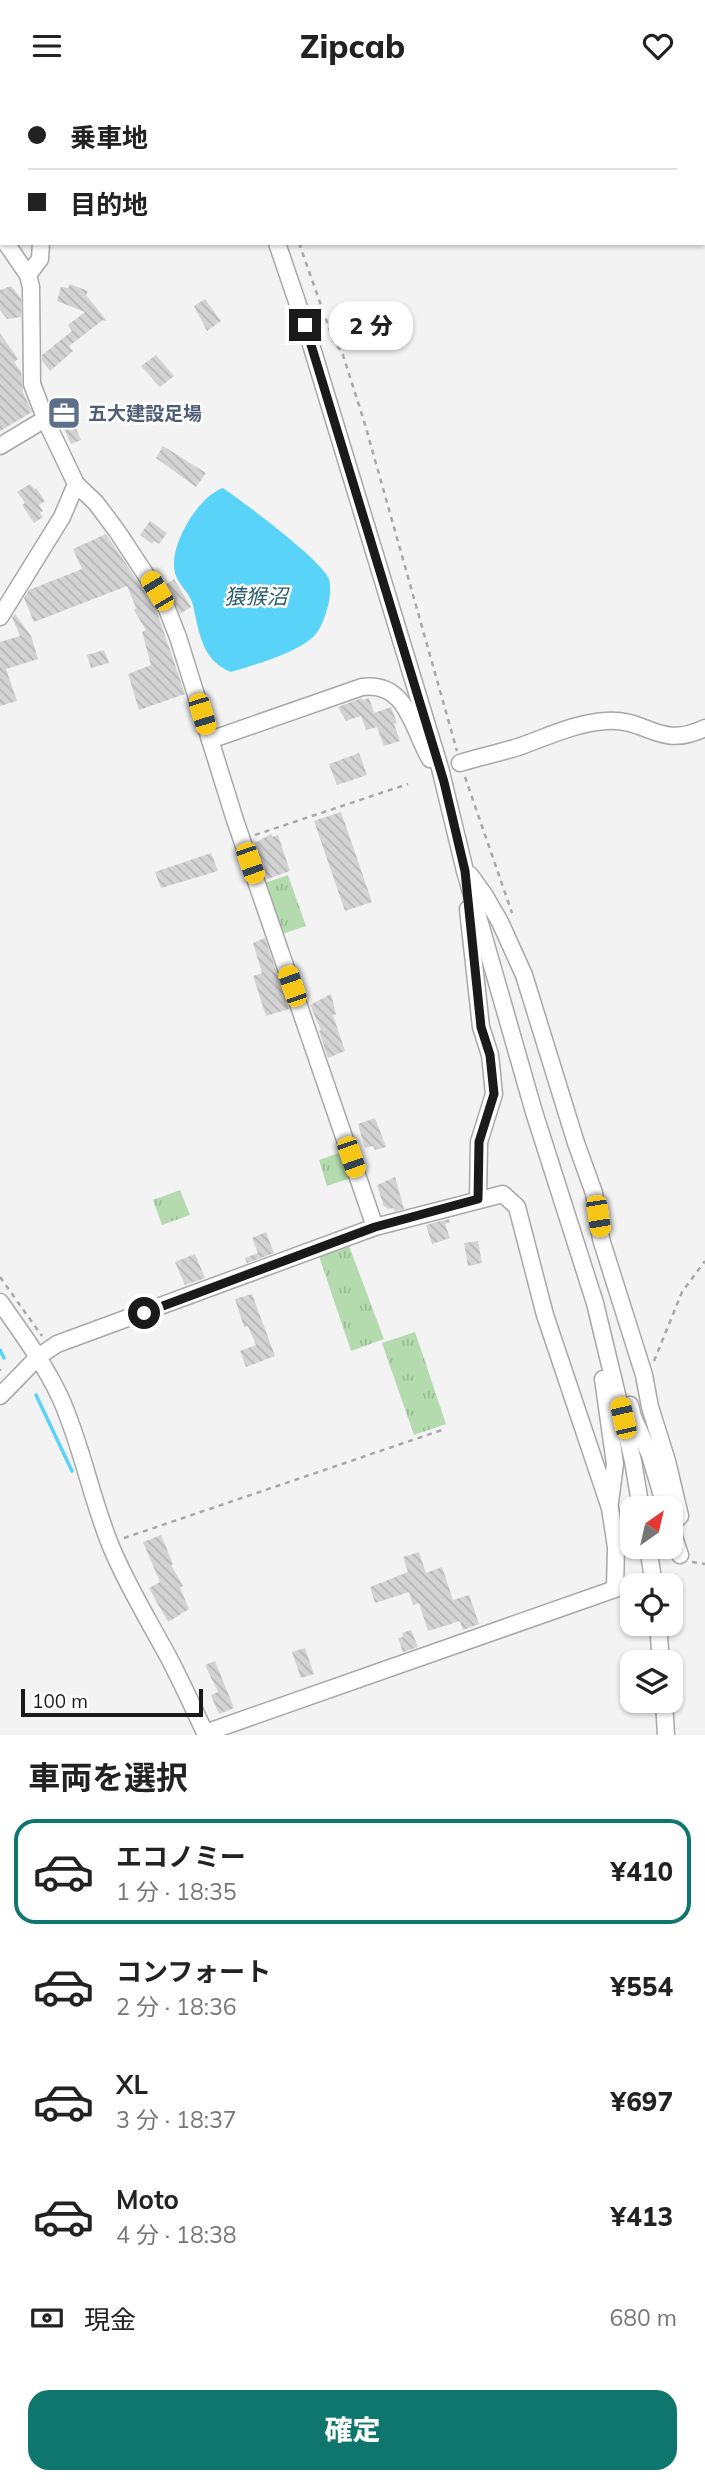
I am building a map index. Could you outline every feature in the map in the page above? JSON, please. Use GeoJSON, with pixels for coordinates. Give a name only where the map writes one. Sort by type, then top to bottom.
{"type":"FeatureCollection","features":[{"type":"Feature","properties":{"kind":"street"},"geometry":{"type":"LineString","coordinates":[[7,245],[28,275],[31,287],[32,384],[45,419],[76,484],[96,503],[117,531],[165,604],[375,1227]]}},
{"type":"Feature","properties":{"kind":"street"},"geometry":{"type":"LineString","coordinates":[[28,275],[40,259],[41,245]]}},
{"type":"Feature","properties":{"kind":"street"},"geometry":{"type":"LineString","coordinates":[[278,245],[305,325],[440,768],[465,871],[534,1112],[595,1303],[634,1461],[639,1496]]}},
{"type":"Feature","properties":{"kind":"street"},"geometry":{"type":"LineString","coordinates":[[0,446],[45,419]]}},
{"type":"Feature","properties":{"kind":"street"},"geometry":{"type":"LineString","coordinates":[[0,617],[62,517],[76,484]]}},
{"type":"Feature","properties":{"kind":"street"},"geometry":{"type":"LineString","coordinates":[[210,740],[362,687],[376,685],[386,687],[407,710],[435,769],[440,768]]}},
{"type":"Feature","properties":{"kind":"street"},"geometry":{"type":"LineString","coordinates":[[460,763],[517,747],[562,730],[608,721],[633,724],[670,738],[692,734],[705,728]]}},
{"type":"Feature","properties":{"kind":"street"},"geometry":{"type":"LineString","coordinates":[[465,871],[481,1027],[490,1055],[494,1094],[479,1142],[478,1199]]}},
{"type":"Feature","properties":{"kind":"street"},"geometry":{"type":"LineString","coordinates":[[465,871],[472,876],[485,896],[524,975],[594,1193],[601,1239],[645,1375],[650,1408],[674,1496]]}},
{"type":"Feature","properties":{"kind":"street"},"geometry":{"type":"LineString","coordinates":[[0,1301],[38,1357],[60,1397],[96,1509],[127,1585],[169,1659],[205,1734],[615,1589],[615,1547],[610,1508],[545,1315],[517,1207],[503,1194],[375,1227],[57,1344],[38,1357],[0,1396]]}},
{"type":"Feature","properties":{"kind":"street"},"geometry":{"type":"LineString","coordinates":[[610,1508],[615,1464],[603,1378],[613,1375],[622,1373],[633,1416],[650,1455],[662,1496]]}},
{"type":"Feature","properties":{"kind":"street"},"geometry":{"type":"LineString","coordinates":[[665,1713],[666,1735]]}},
{"type":"Feature","properties":{"kind":"path"},"geometry":{"type":"LineString","coordinates":[[300,245],[334,342],[342,352],[407,570],[460,763],[516,922]]}},
{"type":"Feature","properties":{"kind":"path"},"geometry":{"type":"LineString","coordinates":[[242,839],[408,784]]}},
{"type":"Feature","properties":{"kind":"path"},"geometry":{"type":"LineString","coordinates":[[645,1375],[659,1350],[682,1291],[705,1261]]}},
{"type":"Feature","properties":{"kind":"path"},"geometry":{"type":"LineString","coordinates":[[0,1277],[43,1338]]}},
{"type":"Feature","properties":{"kind":"path"},"geometry":{"type":"LineString","coordinates":[[109,1543],[445,1429]]}},
{"type":"Feature","properties":{"kind":"green space"},"geometry":{"type":"Polygon","coordinates":[[[288,875],[306,926],[282,934],[265,883],[288,875]]]}},
{"type":"Feature","properties":{"kind":"green space"},"geometry":{"type":"Polygon","coordinates":[[[345,1151],[354,1177],[327,1186],[319,1160],[345,1151]]]}},
{"type":"Feature","properties":{"kind":"green space"},"geometry":{"type":"Polygon","coordinates":[[[180,1190],[190,1215],[162,1225],[153,1200],[180,1190]]]}},
{"type":"Feature","properties":{"kind":"green space"},"geometry":{"type":"Polygon","coordinates":[[[349,1246],[384,1339],[351,1351],[319,1256],[349,1246]]]}},
{"type":"Feature","properties":{"kind":"green space"},"geometry":{"type":"Polygon","coordinates":[[[415,1332],[446,1424],[414,1435],[382,1343],[415,1332]]]}},
{"type":"Feature","properties":{"kind":"water","name":"猿猴沼"},"geometry":{"type":"Polygon","coordinates":[[[223,488],[313,559],[324,570],[330,585],[327,610],[315,635],[287,653],[231,672],[214,661],[203,645],[191,600],[175,573],[174,562],[187,524],[204,501],[223,488]]]}},
{"type":"Feature","properties":{"kind":"building"},"geometry":{"type":"Polygon","coordinates":[[[70,284],[88,291],[86,295],[107,321],[103,320],[69,346],[73,351],[50,371],[42,361],[42,355],[72,331],[68,325],[85,312],[57,301],[61,287],[68,288],[70,284]]]}},
{"type":"Feature","properties":{"kind":"building"},"geometry":{"type":"Polygon","coordinates":[[[11,286],[21,298],[21,317],[7,319],[0,310],[0,290],[11,286]]]}},
{"type":"Feature","properties":{"kind":"building"},"geometry":{"type":"Polygon","coordinates":[[[205,299],[221,321],[207,331],[194,306],[205,299]]]}},
{"type":"Feature","properties":{"kind":"building"},"geometry":{"type":"Polygon","coordinates":[[[0,333],[18,359],[14,362],[21,372],[23,392],[32,412],[0,431],[0,333]]]}},
{"type":"Feature","properties":{"kind":"building"},"geometry":{"type":"Polygon","coordinates":[[[156,355],[174,376],[160,387],[141,366],[156,355]]]}},
{"type":"Feature","properties":{"kind":"building"},"geometry":{"type":"Polygon","coordinates":[[[68,399],[71,405],[74,404],[81,420],[74,423],[81,440],[71,444],[54,405],[68,399]]]}},
{"type":"Feature","properties":{"kind":"building"},"geometry":{"type":"Polygon","coordinates":[[[163,446],[206,473],[196,487],[156,458],[163,446]]]}},
{"type":"Feature","properties":{"kind":"building"},"geometry":{"type":"Polygon","coordinates":[[[30,484],[45,501],[39,505],[43,517],[34,523],[17,492],[30,484]]]}},
{"type":"Feature","properties":{"kind":"building"},"geometry":{"type":"Polygon","coordinates":[[[150,521],[167,533],[159,544],[154,541],[152,544],[140,535],[150,521]]]}},
{"type":"Feature","properties":{"kind":"building"},"geometry":{"type":"Polygon","coordinates":[[[106,534],[156,609],[185,694],[139,710],[128,674],[151,665],[142,632],[146,630],[134,610],[136,608],[127,586],[34,622],[24,598],[29,590],[82,569],[73,549],[106,534]]]}},
{"type":"Feature","properties":{"kind":"building"},"geometry":{"type":"Polygon","coordinates":[[[174,579],[191,607],[180,614],[165,585],[174,579]]]}},
{"type":"Feature","properties":{"kind":"building"},"geometry":{"type":"Polygon","coordinates":[[[15,614],[31,636],[38,659],[6,669],[17,701],[0,706],[0,642],[20,636],[12,617],[15,614]]]}},
{"type":"Feature","properties":{"kind":"building"},"geometry":{"type":"Polygon","coordinates":[[[104,650],[109,663],[91,668],[87,655],[104,650]]]}},
{"type":"Feature","properties":{"kind":"building"},"geometry":{"type":"Polygon","coordinates":[[[369,698],[374,713],[391,707],[400,741],[384,746],[377,727],[366,730],[361,716],[346,721],[338,707],[369,698]]]}},
{"type":"Feature","properties":{"kind":"building"},"geometry":{"type":"Polygon","coordinates":[[[359,753],[367,775],[337,785],[329,764],[359,753]]]}},
{"type":"Feature","properties":{"kind":"building"},"geometry":{"type":"Polygon","coordinates":[[[341,812],[372,902],[345,911],[314,821],[341,812]]]}},
{"type":"Feature","properties":{"kind":"building"},"geometry":{"type":"Polygon","coordinates":[[[271,834],[272,837],[278,835],[290,871],[268,879],[255,843],[271,834]]]}},
{"type":"Feature","properties":{"kind":"building"},"geometry":{"type":"Polygon","coordinates":[[[211,853],[218,871],[161,888],[155,872],[211,853]]]}},
{"type":"Feature","properties":{"kind":"building"},"geometry":{"type":"Polygon","coordinates":[[[265,938],[289,1009],[266,1016],[253,976],[262,973],[253,943],[265,938]]]}},
{"type":"Feature","properties":{"kind":"building"},"geometry":{"type":"Polygon","coordinates":[[[331,994],[336,1014],[333,1015],[345,1051],[328,1058],[319,1031],[321,1030],[310,1005],[331,994]]]}},
{"type":"Feature","properties":{"kind":"building"},"geometry":{"type":"Polygon","coordinates":[[[375,1118],[386,1147],[375,1150],[373,1146],[365,1148],[358,1124],[375,1118]]]}},
{"type":"Feature","properties":{"kind":"building"},"geometry":{"type":"Polygon","coordinates":[[[395,1177],[404,1209],[395,1211],[394,1208],[384,1207],[377,1185],[395,1177]]]}},
{"type":"Feature","properties":{"kind":"building"},"geometry":{"type":"Polygon","coordinates":[[[449,1219],[450,1222],[445,1224],[450,1238],[432,1244],[426,1225],[449,1219]]]}},
{"type":"Feature","properties":{"kind":"building"},"geometry":{"type":"Polygon","coordinates":[[[266,1232],[274,1253],[247,1263],[245,1258],[258,1253],[252,1238],[266,1232]]]}},
{"type":"Feature","properties":{"kind":"building"},"geometry":{"type":"Polygon","coordinates":[[[478,1241],[482,1263],[468,1266],[464,1243],[478,1241]]]}},
{"type":"Feature","properties":{"kind":"building"},"geometry":{"type":"Polygon","coordinates":[[[195,1254],[205,1278],[185,1285],[175,1262],[195,1254]]]}},
{"type":"Feature","properties":{"kind":"building"},"geometry":{"type":"Polygon","coordinates":[[[252,1294],[275,1356],[246,1367],[240,1351],[256,1345],[248,1326],[244,1327],[235,1299],[252,1294]]]}},
{"type":"Feature","properties":{"kind":"building"},"geometry":{"type":"Polygon","coordinates":[[[161,1535],[173,1564],[171,1565],[183,1586],[180,1588],[189,1609],[168,1622],[149,1588],[160,1582],[143,1542],[161,1535]]]}},
{"type":"Feature","properties":{"kind":"building"},"geometry":{"type":"Polygon","coordinates":[[[419,1552],[426,1573],[442,1567],[453,1600],[469,1595],[479,1624],[463,1630],[460,1621],[428,1631],[419,1603],[413,1605],[409,1592],[375,1603],[370,1587],[408,1572],[403,1557],[419,1552]]]}},
{"type":"Feature","properties":{"kind":"building"},"geometry":{"type":"Polygon","coordinates":[[[411,1630],[418,1647],[403,1652],[398,1638],[403,1637],[402,1633],[411,1630]]]}},
{"type":"Feature","properties":{"kind":"building"},"geometry":{"type":"Polygon","coordinates":[[[305,1648],[314,1674],[301,1678],[292,1652],[305,1648]]]}},
{"type":"Feature","properties":{"kind":"building"},"geometry":{"type":"Polygon","coordinates":[[[215,1661],[234,1708],[219,1714],[211,1695],[218,1692],[205,1665],[215,1661]]]}},
{"type":"Feature","properties":{"kind":"waterway"},"geometry":{"type":"LineString","coordinates":[[0,1350],[4,1358]]}},
{"type":"Feature","properties":{"kind":"waterway"},"geometry":{"type":"LineString","coordinates":[[36,1395],[72,1471]]}},
{"type":"Feature","properties":{"kind":"place","name":"五大建設足場"},"geometry":{"type":"Point","coordinates":[64,413]}},
{"type":"Feature","properties":{"kind":"route"},"geometry":{"type":"LineString","coordinates":[[144,1313],[375,1227],[478,1199],[479,1142],[494,1094],[490,1055],[481,1027],[465,871],[444,782],[305,325]]}}]}
